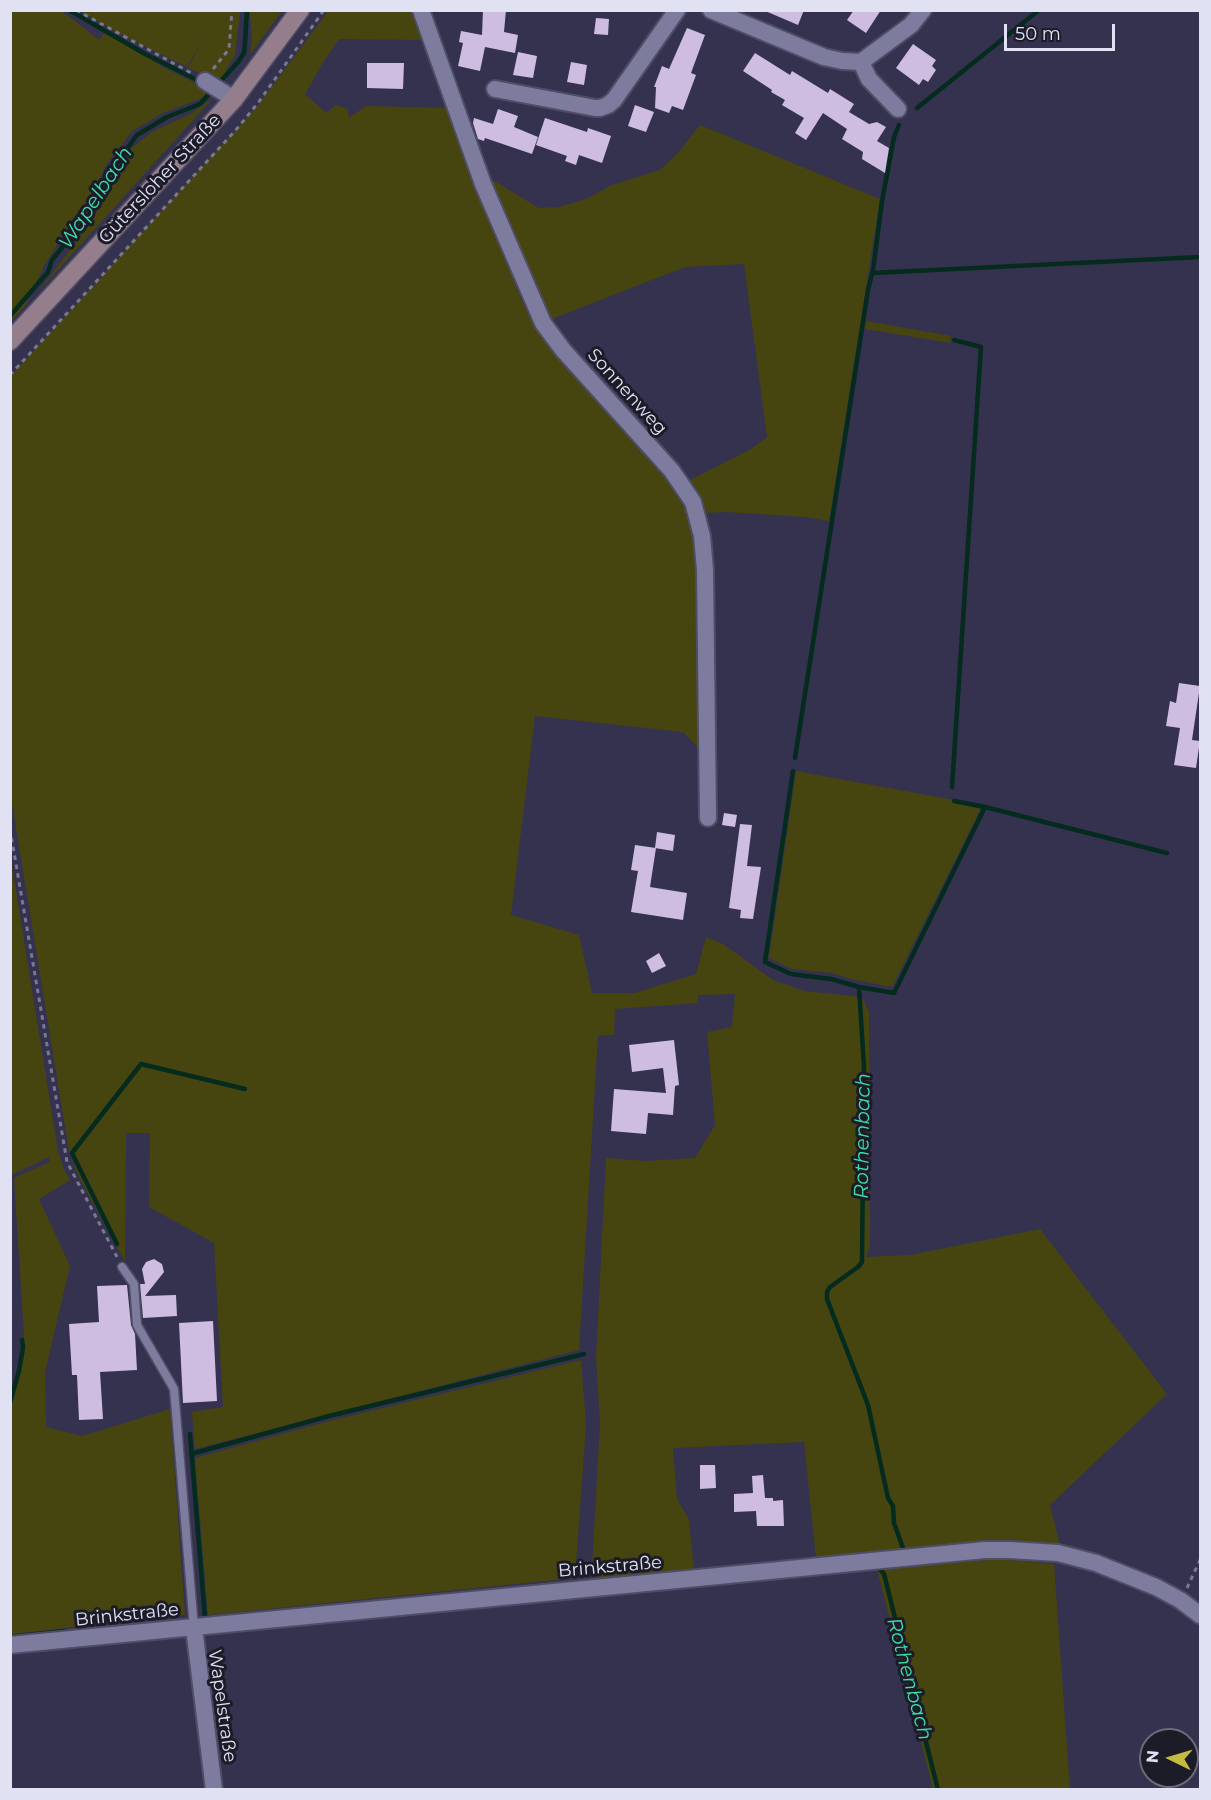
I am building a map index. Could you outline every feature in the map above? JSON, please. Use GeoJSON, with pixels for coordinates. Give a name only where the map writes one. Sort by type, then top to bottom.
{"type":"FeatureCollection","features":[{"type":"Feature","properties":{"kind":"main road","name":"Gütersloher Straße"},"geometry":{"type":"LineString","coordinates":[[10,341],[234,99],[300,10]]}},
{"type":"Feature","properties":{"kind":"street","name":"Sonnenweg"},"geometry":{"type":"LineString","coordinates":[[421,10],[483,184],[543,323],[563,350],[672,471],[693,502],[702,536],[705,570],[708,818]]}},
{"type":"Feature","properties":{"kind":"street"},"geometry":{"type":"LineString","coordinates":[[495,89],[595,108],[608,105],[614,100],[677,10]]}},
{"type":"Feature","properties":{"kind":"street"},"geometry":{"type":"LineString","coordinates":[[711,10],[824,57],[842,62],[861,62],[911,25],[923,10]]}},
{"type":"Feature","properties":{"kind":"street"},"geometry":{"type":"LineString","coordinates":[[861,62],[868,79],[898,109]]}},
{"type":"Feature","properties":{"kind":"street"},"geometry":{"type":"LineString","coordinates":[[205,81],[234,99]]}},
{"type":"Feature","properties":{"kind":"street","name":"Brinkstraße"},"geometry":{"type":"LineString","coordinates":[[10,1646],[985,1550],[1059,1554],[1096,1563],[1132,1576],[1180,1600],[1200,1615]]}},
{"type":"Feature","properties":{"kind":"street","name":"Wapelstraße"},"geometry":{"type":"LineString","coordinates":[[194,1628],[214,1790]]}},
{"type":"Feature","properties":{"kind":"lane"},"geometry":{"type":"LineString","coordinates":[[122,1267],[134,1284],[137,1325],[174,1389],[194,1628]]}},
{"type":"Feature","properties":{"kind":"path"},"geometry":{"type":"LineString","coordinates":[[76,10],[205,81],[229,49],[232,10]]}},
{"type":"Feature","properties":{"kind":"path"},"geometry":{"type":"LineString","coordinates":[[10,375],[234,131],[258,103],[324,10]]}},
{"type":"Feature","properties":{"kind":"path"},"geometry":{"type":"LineString","coordinates":[[10,829],[67,1162],[122,1267]]}},
{"type":"Feature","properties":{"kind":"path"},"geometry":{"type":"LineString","coordinates":[[1180,1600],[1200,1560]]}},
{"type":"Feature","properties":{"kind":"shaded area"},"geometry":{"type":"Polygon","coordinates":[[[11,11],[62,11],[99,40],[106,30],[161,66],[209,90],[202,98],[163,113],[132,131],[106,165],[89,201],[44,266],[26,305],[11,321],[11,11]]]}},
{"type":"Feature","properties":{"kind":"shaded area"},"geometry":{"type":"Polygon","coordinates":[[[80,11],[240,11],[235,55],[220,81],[188,68],[205,35],[187,67],[80,11]]]}},
{"type":"Feature","properties":{"kind":"shaded area"},"geometry":{"type":"Polygon","coordinates":[[[250,11],[282,11],[249,56],[252,43],[250,11]]]}},
{"type":"Feature","properties":{"kind":"shaded area"},"geometry":{"type":"Polygon","coordinates":[[[328,11],[415,11],[426,40],[339,39],[305,94],[326,113],[336,105],[348,109],[349,118],[366,106],[448,108],[520,297],[537,330],[557,357],[688,504],[697,539],[704,754],[683,732],[535,716],[511,915],[579,935],[592,993],[635,993],[696,974],[706,937],[723,944],[773,980],[804,991],[863,999],[869,1013],[870,1245],[866,1257],[910,1255],[1040,1229],[1167,1394],[1050,1505],[1060,1546],[1010,1540],[816,1558],[804,1442],[673,1448],[677,1499],[689,1520],[694,1569],[599,1578],[592,1568],[600,1423],[596,1358],[606,1158],[646,1161],[695,1158],[715,1125],[707,1032],[732,1027],[735,994],[698,995],[698,1003],[615,1009],[614,1035],[598,1035],[579,1350],[195,1449],[192,1412],[223,1407],[214,1243],[149,1207],[150,1133],[126,1133],[125,1262],[78,1175],[69,1151],[11,797],[10,377],[259,104],[328,11]]]}},
{"type":"Feature","properties":{"kind":"shaded area"},"geometry":{"type":"Polygon","coordinates":[[[214,97],[38,292],[94,216],[116,172],[134,146],[152,132],[192,113],[214,97]]]}},
{"type":"Feature","properties":{"kind":"shaded area"},"geometry":{"type":"Polygon","coordinates":[[[700,125],[880,199],[829,521],[805,517],[726,512],[702,513],[686,482],[751,449],[767,437],[744,264],[685,267],[549,320],[486,176],[539,208],[559,207],[586,199],[612,185],[660,170],[677,154],[700,125]]]}},
{"type":"Feature","properties":{"kind":"shaded area"},"geometry":{"type":"Polygon","coordinates":[[[866,321],[951,336],[950,343],[865,329],[866,321]]]}},
{"type":"Feature","properties":{"kind":"shaded area"},"geometry":{"type":"Polygon","coordinates":[[[796,771],[954,800],[953,803],[981,808],[892,987],[832,973],[792,969],[769,958],[796,771]]]}},
{"type":"Feature","properties":{"kind":"shaded area"},"geometry":{"type":"Polygon","coordinates":[[[11,860],[58,1151],[70,1180],[39,1199],[70,1266],[45,1372],[46,1427],[82,1436],[170,1409],[185,1615],[11,1634],[11,1410],[25,1351],[14,1178],[50,1162],[49,1157],[11,1175],[11,860]]]}},
{"type":"Feature","properties":{"kind":"shaded area"},"geometry":{"type":"Polygon","coordinates":[[[581,1360],[586,1425],[575,1578],[208,1615],[195,1458],[329,1421],[581,1360]]]}},
{"type":"Feature","properties":{"kind":"shaded area"},"geometry":{"type":"Polygon","coordinates":[[[988,1560],[1054,1564],[1070,1789],[933,1789],[877,1569],[988,1560]]]}},
{"type":"Feature","properties":{"kind":"building"},"geometry":{"type":"Polygon","coordinates":[[[483,10],[506,10],[504,32],[518,35],[515,53],[485,47],[480,71],[458,66],[463,43],[459,42],[461,31],[482,35],[483,10]]]}},
{"type":"Feature","properties":{"kind":"building"},"geometry":{"type":"Polygon","coordinates":[[[763,10],[804,10],[798,25],[763,10]]]}},
{"type":"Feature","properties":{"kind":"building"},"geometry":{"type":"Polygon","coordinates":[[[854,10],[881,10],[866,33],[847,20],[854,10]]]}},
{"type":"Feature","properties":{"kind":"building"},"geometry":{"type":"Polygon","coordinates":[[[596,18],[609,19],[608,35],[594,34],[596,18]]]}},
{"type":"Feature","properties":{"kind":"building"},"geometry":{"type":"Polygon","coordinates":[[[687,28],[705,35],[691,73],[696,75],[683,110],[672,106],[669,113],[655,108],[656,87],[654,87],[662,66],[669,69],[687,28]]]}},
{"type":"Feature","properties":{"kind":"building"},"geometry":{"type":"Polygon","coordinates":[[[913,44],[936,60],[932,66],[936,70],[928,82],[923,79],[919,85],[896,68],[913,44]]]}},
{"type":"Feature","properties":{"kind":"building"},"geometry":{"type":"Polygon","coordinates":[[[518,52],[537,56],[533,78],[513,75],[518,52]]]}},
{"type":"Feature","properties":{"kind":"building"},"geometry":{"type":"Polygon","coordinates":[[[755,53],[790,75],[792,71],[828,93],[830,89],[854,104],[849,112],[869,124],[877,122],[886,127],[877,141],[889,148],[885,173],[862,159],[863,152],[842,139],[847,129],[823,113],[806,140],[795,133],[804,118],[782,105],[785,100],[743,71],[755,53]]]}},
{"type":"Feature","properties":{"kind":"building"},"geometry":{"type":"Polygon","coordinates":[[[571,62],[587,65],[584,85],[567,82],[571,62]]]}},
{"type":"Feature","properties":{"kind":"building"},"geometry":{"type":"Polygon","coordinates":[[[367,63],[404,63],[403,89],[367,88],[367,63]]]}},
{"type":"Feature","properties":{"kind":"building"},"geometry":{"type":"Polygon","coordinates":[[[635,105],[654,112],[646,132],[628,126],[635,105]]]}},
{"type":"Feature","properties":{"kind":"building"},"geometry":{"type":"Polygon","coordinates":[[[498,109],[518,116],[514,127],[538,137],[532,154],[485,138],[484,141],[478,139],[473,123],[474,118],[493,124],[498,109]]]}},
{"type":"Feature","properties":{"kind":"building"},"geometry":{"type":"Polygon","coordinates":[[[545,118],[587,132],[588,128],[611,136],[602,163],[579,155],[576,165],[565,161],[567,156],[536,145],[545,118]]]}},
{"type":"Feature","properties":{"kind":"building"},"geometry":{"type":"Polygon","coordinates":[[[1179,683],[1200,686],[1192,740],[1200,741],[1196,768],[1174,765],[1180,728],[1166,726],[1170,701],[1176,703],[1179,683]]]}},
{"type":"Feature","properties":{"kind":"building"},"geometry":{"type":"Polygon","coordinates":[[[724,813],[737,815],[735,827],[722,825],[724,813]]]}},
{"type":"Feature","properties":{"kind":"building"},"geometry":{"type":"Polygon","coordinates":[[[740,824],[752,825],[747,866],[761,867],[753,919],[740,918],[741,910],[729,908],[740,824]]]}},
{"type":"Feature","properties":{"kind":"building"},"geometry":{"type":"Polygon","coordinates":[[[657,832],[675,835],[673,851],[655,848],[657,832]]]}},
{"type":"Feature","properties":{"kind":"building"},"geometry":{"type":"Polygon","coordinates":[[[635,845],[656,848],[650,887],[687,893],[683,920],[631,912],[638,871],[631,870],[635,845]]]}},
{"type":"Feature","properties":{"kind":"building"},"geometry":{"type":"Polygon","coordinates":[[[659,953],[666,966],[652,973],[646,961],[659,953]]]}},
{"type":"Feature","properties":{"kind":"building"},"geometry":{"type":"Polygon","coordinates":[[[674,1040],[679,1085],[675,1086],[673,1115],[648,1113],[646,1134],[611,1131],[614,1089],[666,1093],[663,1068],[632,1072],[629,1045],[674,1040]]]}},
{"type":"Feature","properties":{"kind":"building"},"geometry":{"type":"Polygon","coordinates":[[[154,1259],[162,1264],[164,1272],[145,1296],[176,1295],[177,1316],[143,1318],[140,1284],[145,1284],[142,1269],[146,1262],[154,1259]]]}},
{"type":"Feature","properties":{"kind":"building"},"geometry":{"type":"Polygon","coordinates":[[[127,1285],[131,1325],[135,1334],[137,1370],[100,1372],[103,1419],[79,1420],[77,1375],[72,1375],[69,1324],[99,1322],[97,1286],[127,1285]]]}},
{"type":"Feature","properties":{"kind":"building"},"geometry":{"type":"Polygon","coordinates":[[[213,1321],[217,1401],[183,1403],[179,1323],[213,1321]]]}},
{"type":"Feature","properties":{"kind":"building"},"geometry":{"type":"Polygon","coordinates":[[[700,1465],[715,1465],[716,1488],[700,1489],[700,1465]]]}},
{"type":"Feature","properties":{"kind":"building"},"geometry":{"type":"Polygon","coordinates":[[[763,1475],[765,1498],[773,1498],[773,1501],[783,1500],[784,1526],[757,1526],[756,1511],[734,1512],[734,1494],[753,1493],[752,1476],[763,1475]]]}},
{"type":"Feature","properties":{"kind":"waterway"},"geometry":{"type":"LineString","coordinates":[[69,10],[145,54],[201,82]]}},
{"type":"Feature","properties":{"kind":"waterway","name":"Wapelbach"},"geometry":{"type":"LineString","coordinates":[[10,316],[48,272],[52,260],[65,244],[72,240],[93,209],[107,176],[137,135],[167,117],[200,104],[238,62],[244,53],[247,10]]}},
{"type":"Feature","properties":{"kind":"waterway"},"geometry":{"type":"LineString","coordinates":[[917,108],[1039,10]]}},
{"type":"Feature","properties":{"kind":"waterway"},"geometry":{"type":"LineString","coordinates":[[795,758],[882,201],[894,137],[899,125]]}},
{"type":"Feature","properties":{"kind":"waterway"},"geometry":{"type":"LineString","coordinates":[[872,273],[1200,257]]}},
{"type":"Feature","properties":{"kind":"waterway"},"geometry":{"type":"LineString","coordinates":[[952,787],[981,347],[954,340]]}},
{"type":"Feature","properties":{"kind":"waterway","name":"Rothenbach"},"geometry":{"type":"LineString","coordinates":[[793,771],[765,962],[791,974],[831,979],[859,987],[864,1067],[862,1262],[830,1287],[827,1299],[868,1405],[888,1498],[893,1506],[894,1523],[903,1548]]}},
{"type":"Feature","properties":{"kind":"waterway"},"geometry":{"type":"LineString","coordinates":[[859,987],[894,993],[985,807],[954,801]]}},
{"type":"Feature","properties":{"kind":"waterway"},"geometry":{"type":"LineString","coordinates":[[985,807],[1167,853]]}},
{"type":"Feature","properties":{"kind":"waterway"},"geometry":{"type":"LineString","coordinates":[[117,1244],[72,1153],[141,1064],[245,1089]]}},
{"type":"Feature","properties":{"kind":"waterway"},"geometry":{"type":"LineString","coordinates":[[10,1402],[19,1371],[22,1340]]}},
{"type":"Feature","properties":{"kind":"waterway"},"geometry":{"type":"LineString","coordinates":[[191,1454],[329,1416],[584,1354]]}},
{"type":"Feature","properties":{"kind":"waterway"},"geometry":{"type":"LineString","coordinates":[[190,1434],[205,1618]]}},
{"type":"Feature","properties":{"kind":"waterway","name":"Rothenbach"},"geometry":{"type":"LineString","coordinates":[[879,1568],[884,1574],[938,1790]]}},
{"type":"Feature","properties":{"kind":"waterway"},"geometry":{"type":"LineString","coordinates":[[10,1637],[65,1631]]}}]}
